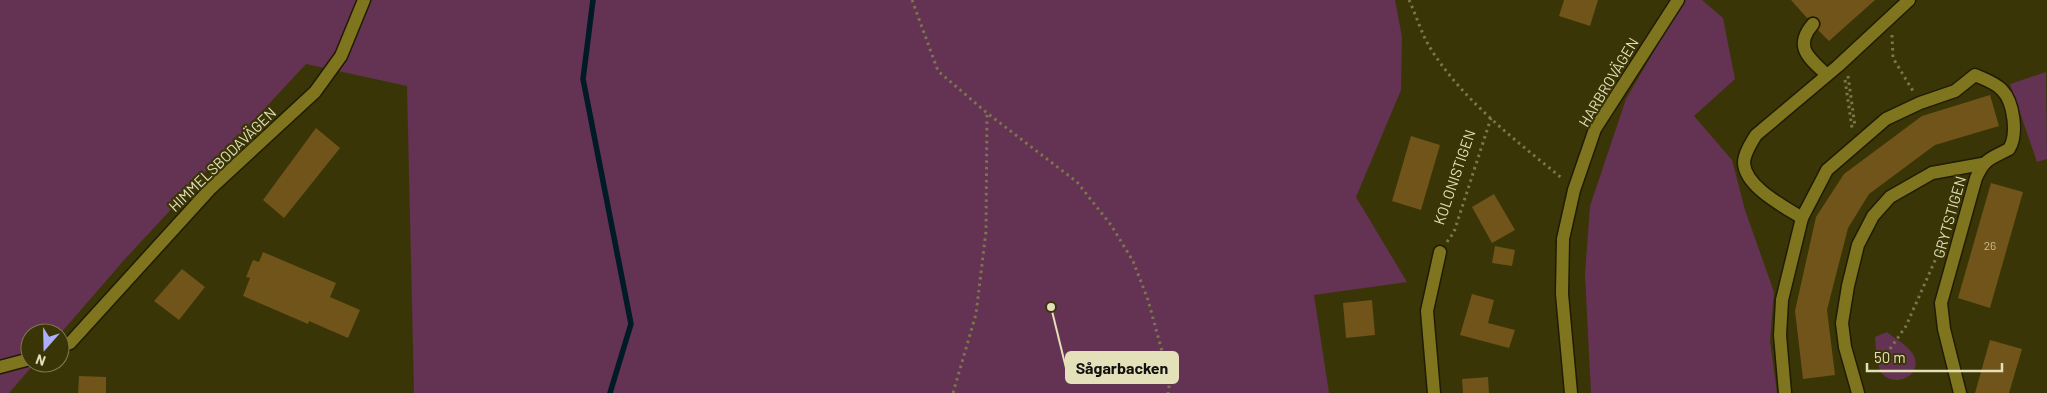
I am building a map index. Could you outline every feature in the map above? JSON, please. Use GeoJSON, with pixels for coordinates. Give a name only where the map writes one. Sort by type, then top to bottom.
{"type":"FeatureCollection","features":[{"type":"Feature","properties":{"kind":"street","name":"HIMMELSBODAVÄGEN"},"geometry":{"type":"LineString","coordinates":[[70,343],[211,188],[315,92],[341,56],[364,0]]}},
{"type":"Feature","properties":{"kind":"street","name":"HARBROVÄGEN"},"geometry":{"type":"LineString","coordinates":[[1571,393],[1562,294],[1563,239],[1574,190],[1595,129],[1678,0]]}},
{"type":"Feature","properties":{"kind":"street"},"geometry":{"type":"LineString","coordinates":[[1802,218],[1762,192],[1750,176],[1744,164],[1749,146],[1756,135],[1841,63],[1909,0]]}},
{"type":"Feature","properties":{"kind":"street"},"geometry":{"type":"LineString","coordinates":[[1813,24],[1804,35],[1803,46],[1810,58],[1827,75]]}},
{"type":"Feature","properties":{"kind":"street","name":"GRYTSTIGEN"},"geometry":{"type":"LineString","coordinates":[[1785,393],[1780,335],[1782,300],[1802,218],[1827,170],[1886,119],[1920,103],[1955,91],[1975,75],[1997,85],[2004,92],[2015,125],[2013,142],[2009,149],[1988,158],[1982,164],[1976,178],[1942,303],[1944,329],[1960,393]]}},
{"type":"Feature","properties":{"kind":"street"},"geometry":{"type":"LineString","coordinates":[[1858,393],[1845,347],[1842,322],[1848,286],[1858,246],[1873,216],[1890,197],[1932,172],[1982,164]]}},
{"type":"Feature","properties":{"kind":"street"},"geometry":{"type":"LineString","coordinates":[[1434,393],[1427,311],[1440,252]]}},
{"type":"Feature","properties":{"kind":"street"},"geometry":{"type":"LineString","coordinates":[[0,367],[20,362]]}},
{"type":"Feature","properties":{"kind":"path"},"geometry":{"type":"LineString","coordinates":[[912,0],[938,71],[987,113],[1077,182],[1111,225],[1133,261],[1148,300],[1170,380],[1168,393]]}},
{"type":"Feature","properties":{"kind":"path"},"geometry":{"type":"LineString","coordinates":[[1409,0],[1429,45],[1454,81],[1491,118],[1574,190]]}},
{"type":"Feature","properties":{"kind":"path"},"geometry":{"type":"LineString","coordinates":[[1891,16],[1894,58],[1908,83]]}},
{"type":"Feature","properties":{"kind":"path"},"geometry":{"type":"LineString","coordinates":[[1841,63],[1850,83],[1855,127],[1859,142]]}},
{"type":"Feature","properties":{"kind":"path"},"geometry":{"type":"LineString","coordinates":[[1841,63],[1846,82],[1852,132],[1859,142]]}},
{"type":"Feature","properties":{"kind":"path"},"geometry":{"type":"LineString","coordinates":[[953,393],[977,305],[986,231],[987,113]]}},
{"type":"Feature","properties":{"kind":"path","name":"KOLONISTIGEN"},"geometry":{"type":"LineString","coordinates":[[1440,252],[1454,232],[1491,118]]}},
{"type":"Feature","properties":{"kind":"path"},"geometry":{"type":"LineString","coordinates":[[1890,349],[1906,326],[1939,250]]}},
{"type":"Feature","properties":{"kind":"shaded area"},"geometry":{"type":"Polygon","coordinates":[[[0,0],[1395,0],[1402,37],[1401,90],[1356,197],[1407,282],[1314,295],[1329,393],[414,393],[407,86],[306,64],[125,259],[70,323],[20,323],[20,373],[26,373],[9,393],[0,393],[0,0]]]}},
{"type":"Feature","properties":{"kind":"shaded area"},"geometry":{"type":"Polygon","coordinates":[[[1684,0],[1702,0],[1723,18],[1735,79],[1694,116],[1732,160],[1745,210],[1774,292],[1770,341],[1777,393],[1591,393],[1585,275],[1590,206],[1626,99],[1684,0]]]}},
{"type":"Feature","properties":{"kind":"shaded area"},"geometry":{"type":"Polygon","coordinates":[[[2046,72],[2047,159],[2037,162],[2010,84],[2046,72]]]}},
{"type":"Feature","properties":{"kind":"shaded area"},"geometry":{"type":"Polygon","coordinates":[[[1887,332],[1907,347],[1914,355],[1915,366],[1913,371],[1904,379],[1898,380],[1886,377],[1879,368],[1875,337],[1887,332]]]}},
{"type":"Feature","properties":{"kind":"building"},"geometry":{"type":"Polygon","coordinates":[[[1564,0],[1598,0],[1590,26],[1559,16],[1564,0]]]}},
{"type":"Feature","properties":{"kind":"building"},"geometry":{"type":"Polygon","coordinates":[[[1791,0],[1875,0],[1829,41],[1818,30],[1821,24],[1818,18],[1813,16],[1807,18],[1791,0]]]}},
{"type":"Feature","properties":{"kind":"building"},"geometry":{"type":"Polygon","coordinates":[[[1990,95],[1999,126],[1935,145],[1869,194],[1848,228],[1827,310],[1835,375],[1803,379],[1795,311],[1816,217],[1844,174],[1922,116],[1990,95]]]}},
{"type":"Feature","properties":{"kind":"building"},"geometry":{"type":"Polygon","coordinates":[[[316,128],[340,148],[284,218],[263,200],[316,128]]]}},
{"type":"Feature","properties":{"kind":"building"},"geometry":{"type":"Polygon","coordinates":[[[1411,136],[1440,145],[1421,210],[1392,201],[1411,136]]]}},
{"type":"Feature","properties":{"kind":"building"},"geometry":{"type":"Polygon","coordinates":[[[1991,183],[2023,192],[1990,308],[1958,298],[1991,183]]]}},
{"type":"Feature","properties":{"kind":"building"},"geometry":{"type":"Polygon","coordinates":[[[1494,194],[1515,230],[1492,243],[1472,207],[1494,194]]]}},
{"type":"Feature","properties":{"kind":"building"},"geometry":{"type":"Polygon","coordinates":[[[1495,246],[1515,250],[1512,266],[1492,263],[1495,246]]]}},
{"type":"Feature","properties":{"kind":"building"},"geometry":{"type":"Polygon","coordinates":[[[263,252],[336,283],[330,297],[360,310],[348,338],[309,321],[308,324],[243,296],[250,278],[246,277],[253,260],[259,262],[263,252]]]}},
{"type":"Feature","properties":{"kind":"building"},"geometry":{"type":"Polygon","coordinates":[[[182,269],[205,287],[179,320],[154,301],[182,269]]]}},
{"type":"Feature","properties":{"kind":"building"},"geometry":{"type":"Polygon","coordinates":[[[1472,294],[1494,300],[1488,323],[1515,330],[1509,348],[1460,335],[1472,294]]]}},
{"type":"Feature","properties":{"kind":"building"},"geometry":{"type":"Polygon","coordinates":[[[1372,300],[1375,335],[1346,338],[1343,303],[1372,300]]]}},
{"type":"Feature","properties":{"kind":"building"},"geometry":{"type":"Polygon","coordinates":[[[1990,340],[2022,349],[2009,393],[1975,393],[1990,340]]]}},
{"type":"Feature","properties":{"kind":"building"},"geometry":{"type":"Polygon","coordinates":[[[79,376],[106,377],[106,393],[78,393],[79,376]]]}},
{"type":"Feature","properties":{"kind":"building"},"geometry":{"type":"Polygon","coordinates":[[[1488,377],[1489,393],[1463,393],[1462,379],[1488,377]]]}},
{"type":"Feature","properties":{"kind":"waterway"},"geometry":{"type":"LineString","coordinates":[[593,0],[583,79],[631,324],[610,393]]}},
{"type":"Feature","properties":{"kind":"place","name":"Sågarbacken"},"geometry":{"type":"Point","coordinates":[1051,307]}}]}
